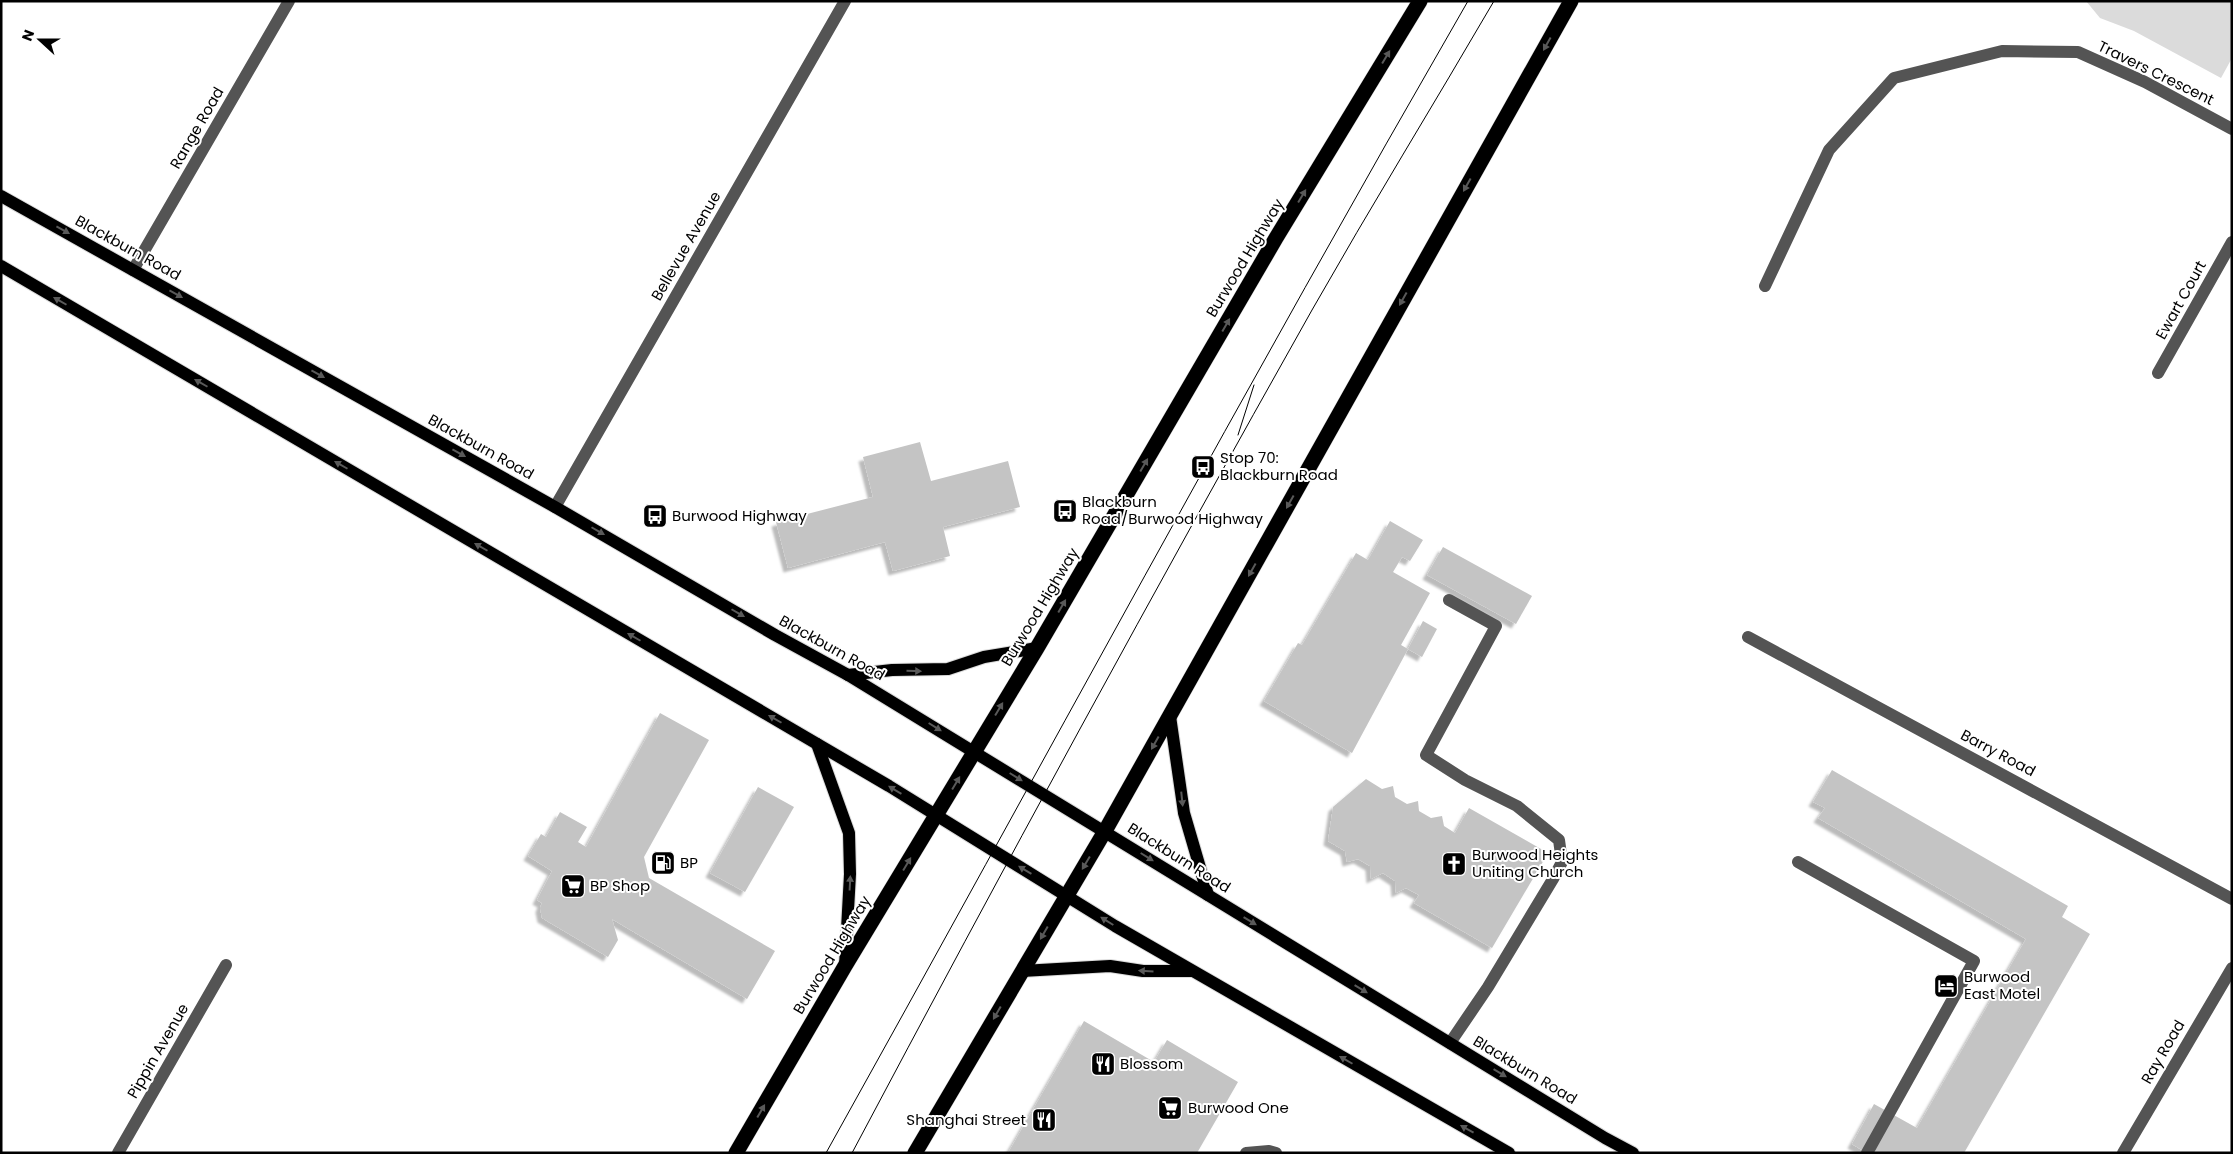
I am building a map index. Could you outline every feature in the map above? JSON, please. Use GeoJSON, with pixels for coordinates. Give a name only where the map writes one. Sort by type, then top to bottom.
{"type":"FeatureCollection","features":[{"type":"Feature","properties":{"kind":"highway","name":"Burwood Highway"},"geometry":{"type":"LineString","coordinates":[[736,1153],[845,966],[1037,648],[1276,238],[1420,1]]}},
{"type":"Feature","properties":{"kind":"highway"},"geometry":{"type":"LineString","coordinates":[[915,1153],[1105,831],[1571,1]]}},
{"type":"Feature","properties":{"kind":"main road","name":"Blackburn Road"},"geometry":{"type":"LineString","coordinates":[[1,196],[556,507],[848,675],[1605,1138],[1633,1153]]}},
{"type":"Feature","properties":{"kind":"main road"},"geometry":{"type":"LineString","coordinates":[[1,266],[817,744],[1195,971],[1509,1153]]}},
{"type":"Feature","properties":{"kind":"main road"},"geometry":{"type":"LineString","coordinates":[[848,675],[892,670],[948,669],[984,656],[1037,648]]}},
{"type":"Feature","properties":{"kind":"main road"},"geometry":{"type":"LineString","coordinates":[[1170,716],[1184,814],[1208,895]]}},
{"type":"Feature","properties":{"kind":"main road"},"geometry":{"type":"LineString","coordinates":[[817,744],[849,833],[850,874],[845,966]]}},
{"type":"Feature","properties":{"kind":"main road"},"geometry":{"type":"LineString","coordinates":[[1022,971],[1110,966],[1143,971],[1195,971]]}},
{"type":"Feature","properties":{"kind":"street","name":"Range Road"},"geometry":{"type":"LineString","coordinates":[[133,270],[289,1]]}},
{"type":"Feature","properties":{"kind":"street","name":"Bellevue Avenue"},"geometry":{"type":"LineString","coordinates":[[556,507],[845,1]]}},
{"type":"Feature","properties":{"kind":"street","name":"Travers Crescent"},"geometry":{"type":"LineString","coordinates":[[1765,286],[1829,150],[1894,78],[2002,51],[2078,52],[2145,82],[2232,130]]}},
{"type":"Feature","properties":{"kind":"street","name":"Ewart Court"},"geometry":{"type":"LineString","coordinates":[[2158,373],[2232,242]]}},
{"type":"Feature","properties":{"kind":"street"},"geometry":{"type":"LineString","coordinates":[[1449,600],[1496,626],[1426,756],[1465,780],[1517,806],[1559,840],[1562,862],[1504,961],[1450,1043]]}},
{"type":"Feature","properties":{"kind":"street","name":"Barry Road"},"geometry":{"type":"LineString","coordinates":[[1748,637],[2232,899]]}},
{"type":"Feature","properties":{"kind":"street"},"geometry":{"type":"LineString","coordinates":[[1798,862],[1974,961],[1868,1153]]}},
{"type":"Feature","properties":{"kind":"street","name":"Pippin Avenue"},"geometry":{"type":"LineString","coordinates":[[118,1153],[226,965]]}},
{"type":"Feature","properties":{"kind":"street","name":"Ray Road"},"geometry":{"type":"LineString","coordinates":[[2123,1153],[2232,968]]}},
{"type":"Feature","properties":{"kind":"street"},"geometry":{"type":"LineString","coordinates":[[1246,1153],[1269,1150],[1276,1153]]}},
{"type":"Feature","properties":{"kind":"shaded area"},"geometry":{"type":"Polygon","coordinates":[[[2086,1],[2232,1],[2232,58],[2221,78],[2134,31],[2100,18],[2086,1]]]}},
{"type":"Feature","properties":{"kind":"building"},"geometry":{"type":"Polygon","coordinates":[[[920,442],[931,481],[1008,461],[1020,507],[943,527],[950,556],[893,571],[885,542],[788,568],[776,522],[873,497],[863,457],[920,442]]]}},
{"type":"Feature","properties":{"kind":"building"},"geometry":{"type":"Polygon","coordinates":[[[1390,521],[1423,540],[1410,561],[1402,557],[1393,572],[1430,593],[1401,645],[1408,649],[1352,753],[1264,701],[1298,643],[1302,645],[1356,553],[1368,560],[1390,521]]]}},
{"type":"Feature","properties":{"kind":"building"},"geometry":{"type":"Polygon","coordinates":[[[1443,547],[1532,596],[1516,624],[1427,575],[1443,547]]]}},
{"type":"Feature","properties":{"kind":"building"},"geometry":{"type":"Polygon","coordinates":[[[1423,621],[1437,629],[1422,657],[1408,649],[1423,621]]]}},
{"type":"Feature","properties":{"kind":"building"},"geometry":{"type":"Polygon","coordinates":[[[660,713],[709,740],[644,857],[649,878],[775,951],[747,999],[612,919],[618,940],[608,957],[542,918],[540,908],[542,903],[537,900],[552,871],[528,856],[541,834],[546,837],[560,812],[587,827],[578,842],[586,847],[660,713]]]}},
{"type":"Feature","properties":{"kind":"building"},"geometry":{"type":"Polygon","coordinates":[[[1832,770],[2068,906],[2062,917],[2090,934],[1964,1153],[1867,1153],[1852,1144],[1874,1104],[1917,1128],[2026,939],[1818,818],[1825,808],[1813,802],[1832,770]]]}},
{"type":"Feature","properties":{"kind":"building","name":"Burwood Heights Uniting Church"},"geometry":{"type":"Polygon","coordinates":[[[1366,779],[1382,789],[1393,786],[1395,797],[1407,804],[1418,801],[1419,811],[1431,818],[1442,816],[1444,826],[1455,833],[1469,808],[1548,853],[1492,948],[1414,903],[1419,895],[1406,888],[1396,893],[1395,881],[1383,873],[1371,879],[1370,866],[1358,859],[1347,862],[1345,851],[1328,841],[1333,807],[1366,779]]]}},
{"type":"Feature","properties":{"kind":"building"},"geometry":{"type":"Polygon","coordinates":[[[758,787],[794,807],[745,892],[710,873],[758,787]]]}},
{"type":"Feature","properties":{"kind":"building"},"geometry":{"type":"Polygon","coordinates":[[[1084,1021],[1154,1062],[1167,1040],[1238,1082],[1197,1153],[1008,1153],[1084,1021]]]}},
{"type":"Feature","properties":{"kind":"tram line"},"geometry":{"type":"LineString","coordinates":[[826,1153],[1305,288],[1468,1]]}},
{"type":"Feature","properties":{"kind":"tram line"},"geometry":{"type":"LineString","coordinates":[[852,1153],[1079,730],[1253,415],[1334,271],[1494,1]]}},
{"type":"Feature","properties":{"kind":"tram line"},"geometry":{"type":"LineString","coordinates":[[1238,435],[1254,385]]}},
{"type":"Feature","properties":{"kind":"place","name":"Stop 70: Blackburn Road"},"geometry":{"type":"Point","coordinates":[1203,467]}},
{"type":"Feature","properties":{"kind":"place","name":"Blackburn Road/Burwood Highway"},"geometry":{"type":"Point","coordinates":[1065,511]}},
{"type":"Feature","properties":{"kind":"place","name":"Burwood Highway"},"geometry":{"type":"Point","coordinates":[655,516]}},
{"type":"Feature","properties":{"kind":"place","name":"BP"},"geometry":{"type":"Point","coordinates":[663,863]}},
{"type":"Feature","properties":{"kind":"place","name":"Burwood Heights Uniting Church"},"geometry":{"type":"Point","coordinates":[1454,864]}},
{"type":"Feature","properties":{"kind":"place","name":"BP Shop"},"geometry":{"type":"Point","coordinates":[573,886]}},
{"type":"Feature","properties":{"kind":"place","name":"Burwood East Motel"},"geometry":{"type":"Point","coordinates":[1946,986]}},
{"type":"Feature","properties":{"kind":"place","name":"Blossom"},"geometry":{"type":"Point","coordinates":[1103,1064]}},
{"type":"Feature","properties":{"kind":"place","name":"Burwood One"},"geometry":{"type":"Point","coordinates":[1170,1108]}},
{"type":"Feature","properties":{"kind":"place","name":"Shanghai Street"},"geometry":{"type":"Point","coordinates":[1044,1120]}}]}
